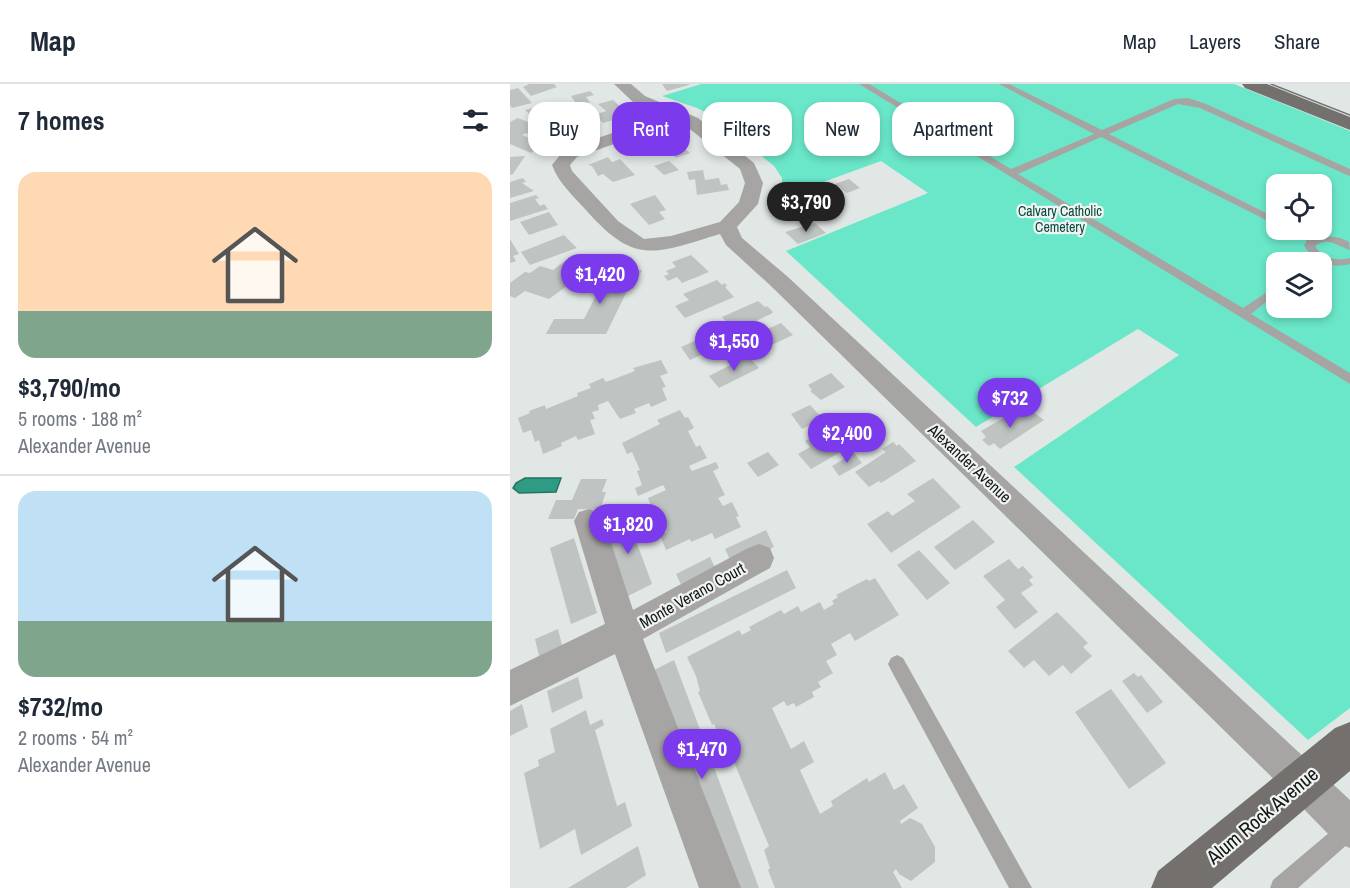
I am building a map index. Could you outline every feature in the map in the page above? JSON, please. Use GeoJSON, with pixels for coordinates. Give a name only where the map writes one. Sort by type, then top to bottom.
{"type":"FeatureCollection","features":[{"type":"Feature","properties":{"kind":"main road"},"geometry":{"type":"LineString","coordinates":[[1251,84],[1350,124]]}},
{"type":"Feature","properties":{"kind":"main road","name":"Alum Rock Avenue"},"geometry":{"type":"LineString","coordinates":[[1175,888],[1350,743]]}},
{"type":"Feature","properties":{"kind":"street"},"geometry":{"type":"LineString","coordinates":[[622,84],[645,102]]}},
{"type":"Feature","properties":{"kind":"street"},"geometry":{"type":"LineString","coordinates":[[612,139],[571,153],[561,165],[564,173],[624,238],[642,245],[668,242],[728,226],[748,204],[754,183],[748,167],[690,121]]}},
{"type":"Feature","properties":{"kind":"street","name":"Alexander Avenue"},"geometry":{"type":"LineString","coordinates":[[728,226],[733,241],[780,282],[1304,781],[1350,828]]}},
{"type":"Feature","properties":{"kind":"street","name":"Monte Verano Court"},"geometry":{"type":"LineString","coordinates":[[589,521],[624,632],[720,888]]}},
{"type":"Feature","properties":{"kind":"street","name":"Monte Verano Court"},"geometry":{"type":"LineString","coordinates":[[510,688],[624,632],[759,558]]}},
{"type":"Feature","properties":{"kind":"lane"},"geometry":{"type":"LineString","coordinates":[[863,84],[1350,379]]}},
{"type":"Feature","properties":{"kind":"lane"},"geometry":{"type":"LineString","coordinates":[[1003,84],[1266,217]]}},
{"type":"Feature","properties":{"kind":"lane"},"geometry":{"type":"LineString","coordinates":[[1011,173],[1177,101],[1188,101],[1203,106],[1350,173]]}},
{"type":"Feature","properties":{"kind":"lane"},"geometry":{"type":"LineString","coordinates":[[1312,252],[1309,245],[1313,240]]}},
{"type":"Feature","properties":{"kind":"lane"},"geometry":{"type":"LineString","coordinates":[[1332,240],[1348,243]]}},
{"type":"Feature","properties":{"kind":"lane"},"geometry":{"type":"LineString","coordinates":[[1332,262],[1350,261]]}},
{"type":"Feature","properties":{"kind":"lane"},"geometry":{"type":"LineString","coordinates":[[1243,314],[1266,297]]}},
{"type":"Feature","properties":{"kind":"lane"},"geometry":{"type":"LineString","coordinates":[[897,664],[1021,888]]}},
{"type":"Feature","properties":{"kind":"lane"},"geometry":{"type":"LineString","coordinates":[[1281,888],[1350,828]]}},
{"type":"Feature","properties":{"kind":"green space","name":"Calvary Catholic Cemetery"},"geometry":{"type":"Polygon","coordinates":[[[701,84],[1234,84],[1350,131],[1350,708],[1308,740],[1014,467],[1179,355],[1138,329],[976,427],[786,251],[928,193],[881,161],[782,197],[782,178],[774,166],[762,156],[792,156],[792,102],[702,102],[702,110],[690,106],[690,102],[680,102],[662,96],[701,84]]]}},
{"type":"Feature","properties":{"kind":"shaded area"},"geometry":{"type":"Polygon","coordinates":[[[525,478],[561,478],[556,492],[519,493],[513,488],[516,483],[525,478]]]}},
{"type":"Feature","properties":{"kind":"building"},"geometry":{"type":"Polygon","coordinates":[[[529,84],[554,84],[557,87],[531,96],[523,87],[529,84]]]}},
{"type":"Feature","properties":{"kind":"building"},"geometry":{"type":"Polygon","coordinates":[[[662,84],[689,84],[689,85],[667,91],[662,84]]]}},
{"type":"Feature","properties":{"kind":"building"},"geometry":{"type":"Polygon","coordinates":[[[518,88],[531,102],[512,108],[510,90],[518,88]]]}},
{"type":"Feature","properties":{"kind":"building"},"geometry":{"type":"Polygon","coordinates":[[[590,91],[594,95],[586,97],[590,102],[575,102],[571,96],[590,91]]]}},
{"type":"Feature","properties":{"kind":"building"},"geometry":{"type":"Polygon","coordinates":[[[613,100],[615,102],[612,102],[612,120],[603,123],[600,120],[600,113],[606,111],[600,103],[613,100]]]}},
{"type":"Feature","properties":{"kind":"building"},"geometry":{"type":"Polygon","coordinates":[[[518,118],[528,122],[528,134],[522,135],[528,138],[528,152],[510,144],[510,122],[518,118]]]}},
{"type":"Feature","properties":{"kind":"building"},"geometry":{"type":"Polygon","coordinates":[[[525,156],[513,174],[510,175],[510,157],[525,156]]]}},
{"type":"Feature","properties":{"kind":"building"},"geometry":{"type":"Polygon","coordinates":[[[608,157],[612,162],[620,159],[635,175],[613,182],[603,174],[598,176],[592,166],[588,165],[608,157]]]}},
{"type":"Feature","properties":{"kind":"building"},"geometry":{"type":"Polygon","coordinates":[[[669,161],[679,170],[664,175],[654,166],[669,161]]]}},
{"type":"Feature","properties":{"kind":"building"},"geometry":{"type":"Polygon","coordinates":[[[703,170],[705,180],[719,178],[721,185],[727,184],[729,190],[697,195],[695,179],[689,180],[687,172],[703,170]]]}},
{"type":"Feature","properties":{"kind":"building"},"geometry":{"type":"Polygon","coordinates":[[[523,178],[526,182],[522,183],[534,191],[510,198],[510,182],[523,178]]]}},
{"type":"Feature","properties":{"kind":"building"},"geometry":{"type":"Polygon","coordinates":[[[849,179],[860,188],[847,193],[838,186],[832,185],[849,179]]]}},
{"type":"Feature","properties":{"kind":"building"},"geometry":{"type":"Polygon","coordinates":[[[804,191],[811,191],[827,203],[807,211],[790,197],[804,191]]]}},
{"type":"Feature","properties":{"kind":"building"},"geometry":{"type":"Polygon","coordinates":[[[536,195],[539,198],[535,199],[540,206],[544,204],[548,209],[510,221],[510,203],[536,195]]]}},
{"type":"Feature","properties":{"kind":"building"},"geometry":{"type":"Polygon","coordinates":[[[655,195],[666,210],[659,212],[665,219],[649,225],[630,204],[655,195]]]}},
{"type":"Feature","properties":{"kind":"building"},"geometry":{"type":"Polygon","coordinates":[[[833,205],[842,212],[829,218],[821,210],[833,205]]]}},
{"type":"Feature","properties":{"kind":"building"},"geometry":{"type":"Polygon","coordinates":[[[549,212],[558,225],[529,235],[520,222],[549,212]]]}},
{"type":"Feature","properties":{"kind":"building"},"geometry":{"type":"Polygon","coordinates":[[[815,223],[826,233],[798,244],[785,232],[815,223]]]}},
{"type":"Feature","properties":{"kind":"building"},"geometry":{"type":"Polygon","coordinates":[[[564,235],[577,248],[530,265],[521,252],[564,235]]]}},
{"type":"Feature","properties":{"kind":"building"},"geometry":{"type":"Polygon","coordinates":[[[510,239],[519,254],[513,256],[516,261],[510,263],[510,239]]]}},
{"type":"Feature","properties":{"kind":"building"},"geometry":{"type":"Polygon","coordinates":[[[573,255],[597,264],[549,299],[525,291],[515,298],[510,296],[510,283],[525,272],[530,273],[540,266],[553,270],[573,255]]]}},
{"type":"Feature","properties":{"kind":"building"},"geometry":{"type":"Polygon","coordinates":[[[691,255],[709,272],[682,283],[677,277],[668,281],[664,276],[669,274],[666,271],[676,267],[672,262],[691,255]]]}},
{"type":"Feature","properties":{"kind":"building"},"geometry":{"type":"Polygon","coordinates":[[[607,270],[642,270],[633,289],[628,289],[606,334],[546,334],[554,319],[584,319],[601,286],[597,286],[599,282],[596,282],[607,270]]]}},
{"type":"Feature","properties":{"kind":"building"},"geometry":{"type":"Polygon","coordinates":[[[717,280],[722,285],[725,283],[727,286],[725,287],[734,297],[685,318],[675,306],[689,300],[683,294],[717,280]]]}},
{"type":"Feature","properties":{"kind":"building"},"geometry":{"type":"Polygon","coordinates":[[[758,301],[773,312],[738,329],[734,324],[730,326],[722,317],[758,301]]]}},
{"type":"Feature","properties":{"kind":"building"},"geometry":{"type":"Polygon","coordinates":[[[781,323],[793,335],[759,351],[756,347],[749,351],[745,346],[751,343],[747,338],[781,323]]]}},
{"type":"Feature","properties":{"kind":"building"},"geometry":{"type":"Polygon","coordinates":[[[713,333],[723,345],[690,360],[681,347],[713,333]]]}},
{"type":"Feature","properties":{"kind":"building"},"geometry":{"type":"Polygon","coordinates":[[[748,356],[759,368],[719,388],[709,376],[748,356]]]}},
{"type":"Feature","properties":{"kind":"building"},"geometry":{"type":"Polygon","coordinates":[[[661,360],[668,373],[660,376],[666,387],[662,388],[667,400],[651,407],[649,403],[634,409],[636,413],[620,419],[608,401],[598,405],[599,410],[592,412],[595,419],[590,420],[595,434],[578,440],[576,436],[561,443],[562,446],[543,454],[539,440],[535,442],[531,430],[523,433],[518,418],[530,413],[529,411],[545,405],[546,409],[578,396],[577,393],[591,388],[589,384],[603,378],[606,382],[635,371],[633,368],[661,360]]]}},
{"type":"Feature","properties":{"kind":"building"},"geometry":{"type":"Polygon","coordinates":[[[831,373],[845,387],[821,400],[810,391],[812,390],[808,385],[831,373]]]}},
{"type":"Feature","properties":{"kind":"building"},"geometry":{"type":"Polygon","coordinates":[[[810,405],[823,419],[802,429],[791,414],[810,405]]]}},
{"type":"Feature","properties":{"kind":"building"},"geometry":{"type":"Polygon","coordinates":[[[680,410],[685,418],[688,417],[694,428],[688,431],[696,447],[700,445],[707,458],[689,466],[692,471],[716,462],[719,468],[713,471],[725,495],[718,498],[723,506],[732,502],[739,516],[736,517],[741,527],[715,539],[712,533],[691,542],[690,539],[666,550],[660,535],[667,532],[662,520],[665,518],[661,510],[654,513],[648,498],[666,490],[663,485],[638,496],[635,488],[642,485],[637,471],[640,470],[632,452],[627,454],[622,443],[660,424],[657,420],[680,410]]]}},
{"type":"Feature","properties":{"kind":"building"},"geometry":{"type":"Polygon","coordinates":[[[1032,411],[1044,420],[1000,449],[994,443],[989,446],[982,440],[986,437],[981,431],[1014,412],[1020,418],[1032,411]]]}},
{"type":"Feature","properties":{"kind":"building"},"geometry":{"type":"Polygon","coordinates":[[[849,419],[859,429],[855,431],[863,439],[811,469],[798,454],[810,447],[805,441],[849,419]]]}},
{"type":"Feature","properties":{"kind":"building"},"geometry":{"type":"Polygon","coordinates":[[[893,442],[897,446],[899,444],[916,461],[881,483],[879,481],[869,487],[855,472],[886,452],[882,449],[893,442]]]}},
{"type":"Feature","properties":{"kind":"building"},"geometry":{"type":"Polygon","coordinates":[[[768,452],[779,465],[758,477],[747,463],[768,452]]]}},
{"type":"Feature","properties":{"kind":"building"},"geometry":{"type":"Polygon","coordinates":[[[854,453],[862,463],[839,476],[832,466],[854,453]]]}},
{"type":"Feature","properties":{"kind":"building"},"geometry":{"type":"Polygon","coordinates":[[[933,478],[961,507],[891,553],[867,524],[888,511],[892,516],[915,501],[907,494],[933,478]]]}},
{"type":"Feature","properties":{"kind":"building"},"geometry":{"type":"Polygon","coordinates":[[[581,479],[607,479],[602,492],[606,492],[600,510],[578,509],[574,519],[548,519],[556,500],[572,500],[581,479]]]}},
{"type":"Feature","properties":{"kind":"building"},"geometry":{"type":"Polygon","coordinates":[[[626,514],[652,584],[628,596],[604,524],[626,514]]]}},
{"type":"Feature","properties":{"kind":"building"},"geometry":{"type":"Polygon","coordinates":[[[973,520],[995,542],[955,570],[934,547],[973,520]]]}},
{"type":"Feature","properties":{"kind":"building"},"geometry":{"type":"Polygon","coordinates":[[[766,530],[774,547],[733,566],[725,549],[766,530]]]}},
{"type":"Feature","properties":{"kind":"building"},"geometry":{"type":"Polygon","coordinates":[[[574,538],[597,613],[571,624],[550,548],[574,538]]]}},
{"type":"Feature","properties":{"kind":"building"},"geometry":{"type":"Polygon","coordinates":[[[919,550],[950,583],[927,600],[897,565],[919,550]]]}},
{"type":"Feature","properties":{"kind":"building"},"geometry":{"type":"Polygon","coordinates":[[[710,557],[718,574],[684,591],[676,574],[710,557]]]}},
{"type":"Feature","properties":{"kind":"building"},"geometry":{"type":"Polygon","coordinates":[[[1009,559],[1018,569],[1023,566],[1033,577],[1029,580],[1033,585],[1021,593],[1038,612],[1015,629],[996,607],[1005,600],[983,576],[1009,559]]]}},
{"type":"Feature","properties":{"kind":"building"},"geometry":{"type":"Polygon","coordinates":[[[787,570],[796,588],[666,653],[659,633],[787,570]]]}},
{"type":"Feature","properties":{"kind":"building"},"geometry":{"type":"Polygon","coordinates":[[[875,578],[899,615],[855,641],[850,633],[831,644],[837,655],[826,661],[833,673],[818,682],[821,687],[812,692],[814,697],[796,707],[794,703],[787,706],[784,701],[772,708],[791,749],[804,741],[814,762],[800,770],[820,814],[833,806],[831,801],[867,778],[869,782],[885,772],[894,790],[904,784],[918,808],[900,821],[901,824],[910,818],[922,824],[935,847],[935,862],[911,881],[899,874],[896,869],[893,872],[902,888],[775,888],[764,850],[769,846],[723,736],[720,738],[714,724],[712,725],[698,692],[700,691],[696,676],[687,657],[739,630],[742,635],[751,630],[749,627],[781,610],[784,614],[798,606],[801,612],[820,602],[824,610],[834,604],[832,601],[838,597],[836,595],[867,579],[869,581],[875,578]]]}},
{"type":"Feature","properties":{"kind":"building"},"geometry":{"type":"Polygon","coordinates":[[[1057,612],[1088,643],[1083,647],[1092,656],[1071,674],[1063,665],[1049,676],[1034,660],[1024,668],[1008,651],[1057,612]]]}},
{"type":"Feature","properties":{"kind":"building"},"geometry":{"type":"Polygon","coordinates":[[[558,629],[563,649],[540,660],[535,639],[558,629]]]}},
{"type":"Feature","properties":{"kind":"building"},"geometry":{"type":"Polygon","coordinates":[[[674,660],[759,888],[723,888],[648,673],[674,660]]]}},
{"type":"Feature","properties":{"kind":"building"},"geometry":{"type":"Polygon","coordinates":[[[1134,673],[1138,677],[1141,675],[1163,702],[1147,713],[1122,681],[1134,673]]]}},
{"type":"Feature","properties":{"kind":"building"},"geometry":{"type":"Polygon","coordinates":[[[578,677],[583,698],[552,713],[547,691],[578,677]]]}},
{"type":"Feature","properties":{"kind":"building"},"geometry":{"type":"Polygon","coordinates":[[[1111,689],[1166,763],[1129,789],[1075,712],[1111,689]]]}},
{"type":"Feature","properties":{"kind":"building"},"geometry":{"type":"Polygon","coordinates":[[[522,704],[528,727],[510,736],[510,711],[522,704]]]}},
{"type":"Feature","properties":{"kind":"building"},"geometry":{"type":"Polygon","coordinates":[[[586,710],[590,725],[602,719],[604,725],[595,730],[617,806],[625,802],[632,826],[581,855],[575,829],[540,849],[524,773],[539,766],[538,760],[555,752],[550,729],[586,710]]]}},
{"type":"Feature","properties":{"kind":"building"},"geometry":{"type":"Polygon","coordinates":[[[638,846],[646,875],[626,888],[568,888],[638,846]]]}},
{"type":"Feature","properties":{"kind":"tram line"},"geometry":{"type":"LineString","coordinates":[[1271,84],[1350,115]]}}]}
